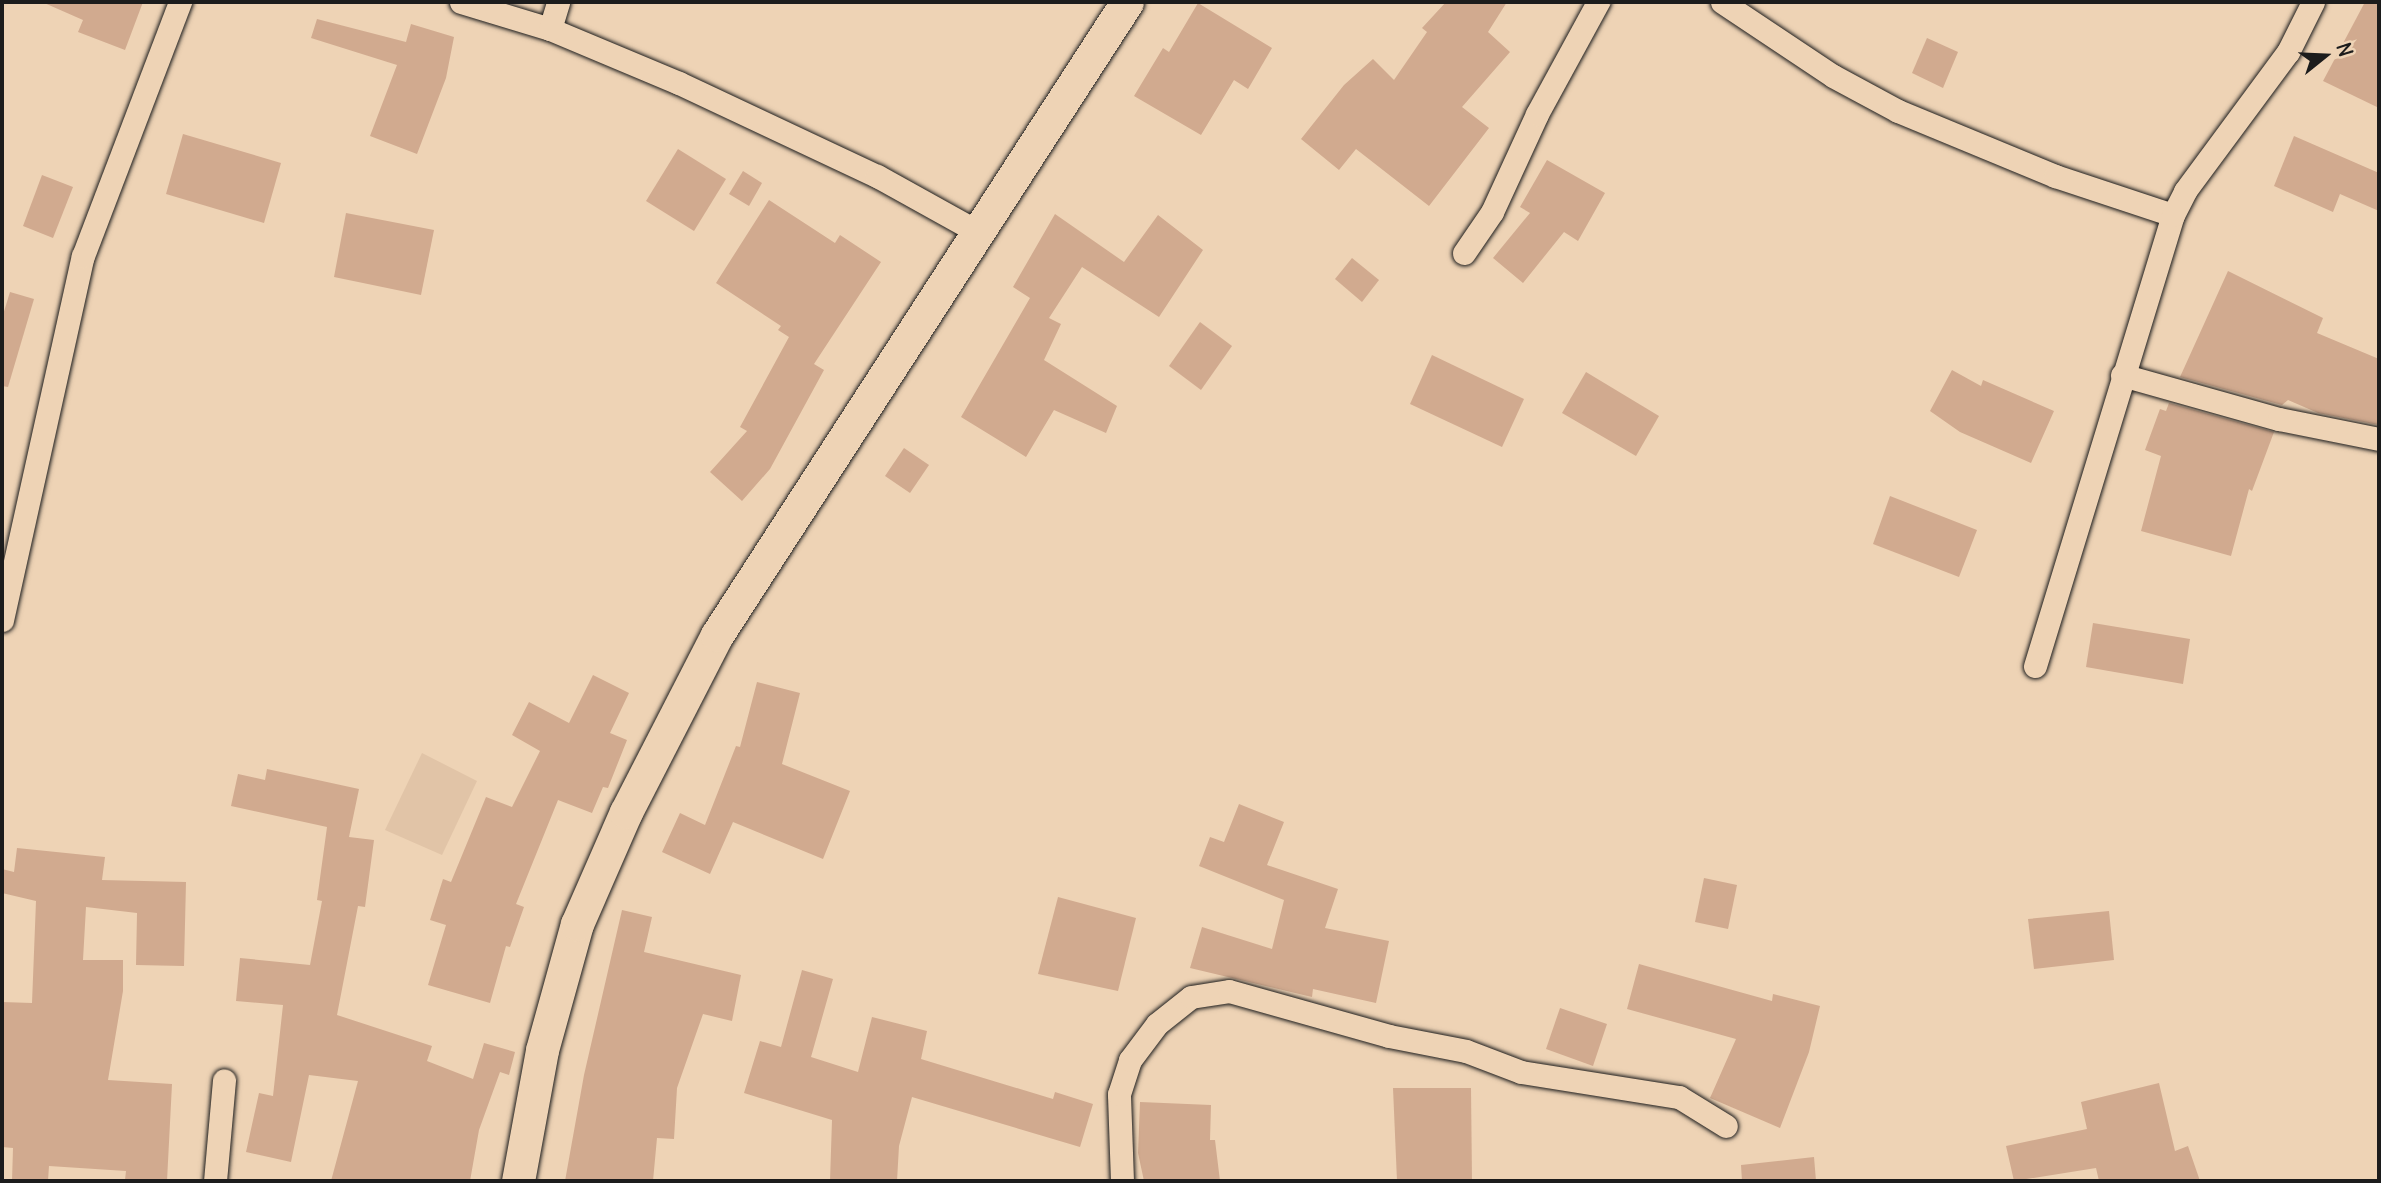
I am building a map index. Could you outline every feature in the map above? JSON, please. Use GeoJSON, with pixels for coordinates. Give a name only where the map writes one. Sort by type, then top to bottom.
{"type":"FeatureCollection","features":[{"type":"Feature","properties":{"kind":"street"},"geometry":{"type":"LineString","coordinates":[[2,620],[44,446],[83,256],[180,2]]}},
{"type":"Feature","properties":{"kind":"street"},"geometry":{"type":"LineString","coordinates":[[461,2],[550,29],[769,124],[978,232]]}},
{"type":"Feature","properties":{"kind":"street"},"geometry":{"type":"LineString","coordinates":[[550,29],[558,2]]}},
{"type":"Feature","properties":{"kind":"street"},"geometry":{"type":"LineString","coordinates":[[518,1181],[542,1051],[577,924],[626,812],[717,635],[764,557],[1128,2]]}},
{"type":"Feature","properties":{"kind":"street"},"geometry":{"type":"LineString","coordinates":[[1464,253],[1492,212],[1537,114],[1598,2]]}},
{"type":"Feature","properties":{"kind":"street"},"geometry":{"type":"LineString","coordinates":[[1722,2],[1833,76],[1898,111],[2054,176],[2173,215]]}},
{"type":"Feature","properties":{"kind":"street"},"geometry":{"type":"LineString","coordinates":[[2035,666],[2173,215],[2185,191],[2288,52],[2313,2]]}},
{"type":"Feature","properties":{"kind":"street"},"geometry":{"type":"LineString","coordinates":[[2122,375],[2279,419],[2379,439]]}},
{"type":"Feature","properties":{"kind":"street"},"geometry":{"type":"LineString","coordinates":[[1122,1181],[1119,1094],[1130,1060],[1157,1024],[1191,997],[1229,991],[1389,1035],[1466,1051],[1521,1072],[1679,1097],[1726,1126]]}},
{"type":"Feature","properties":{"kind":"street"},"geometry":{"type":"LineString","coordinates":[[215,1181],[224,1080]]}},
{"type":"Feature","properties":{"kind":"shaded area"},"geometry":{"type":"Polygon","coordinates":[[[422,753],[477,781],[442,855],[385,830],[422,753]]]}},
{"type":"Feature","properties":{"kind":"building"},"geometry":{"type":"Polygon","coordinates":[[[42,2],[143,2],[125,50],[78,32],[83,20],[42,2]]]}},
{"type":"Feature","properties":{"kind":"building"},"geometry":{"type":"Polygon","coordinates":[[[1446,2],[1507,2],[1488,32],[1510,52],[1462,107],[1489,128],[1429,206],[1356,149],[1339,170],[1301,139],[1344,85],[1373,59],[1394,80],[1427,32],[1422,28],[1446,2]]]}},
{"type":"Feature","properties":{"kind":"building"},"geometry":{"type":"Polygon","coordinates":[[[2365,2],[2379,2],[2379,108],[2323,81],[2365,2]]]}},
{"type":"Feature","properties":{"kind":"building"},"geometry":{"type":"Polygon","coordinates":[[[1198,3],[1272,48],[1248,89],[1234,80],[1201,135],[1134,96],[1163,48],[1169,52],[1198,3]]]}},
{"type":"Feature","properties":{"kind":"building"},"geometry":{"type":"Polygon","coordinates":[[[317,19],[406,42],[411,24],[454,37],[446,78],[417,154],[370,136],[397,65],[311,38],[317,19]]]}},
{"type":"Feature","properties":{"kind":"building"},"geometry":{"type":"Polygon","coordinates":[[[1927,38],[1958,52],[1943,88],[1912,73],[1927,38]]]}},
{"type":"Feature","properties":{"kind":"building"},"geometry":{"type":"Polygon","coordinates":[[[183,134],[281,163],[264,223],[166,194],[183,134]]]}},
{"type":"Feature","properties":{"kind":"building"},"geometry":{"type":"Polygon","coordinates":[[[2294,136],[2379,173],[2379,211],[2340,194],[2333,212],[2274,186],[2294,136]]]}},
{"type":"Feature","properties":{"kind":"building"},"geometry":{"type":"Polygon","coordinates":[[[678,149],[726,179],[694,231],[646,201],[678,149]]]}},
{"type":"Feature","properties":{"kind":"building"},"geometry":{"type":"Polygon","coordinates":[[[1547,160],[1605,193],[1578,241],[1564,232],[1523,283],[1493,258],[1530,213],[1520,207],[1547,160]]]}},
{"type":"Feature","properties":{"kind":"building"},"geometry":{"type":"Polygon","coordinates":[[[743,171],[762,183],[749,206],[729,194],[743,171]]]}},
{"type":"Feature","properties":{"kind":"building"},"geometry":{"type":"Polygon","coordinates":[[[42,175],[73,187],[53,238],[23,226],[42,175]]]}},
{"type":"Feature","properties":{"kind":"building"},"geometry":{"type":"Polygon","coordinates":[[[769,200],[835,243],[840,235],[881,262],[814,364],[824,370],[770,469],[742,501],[710,472],[747,431],[740,427],[789,337],[778,330],[781,326],[716,283],[769,200]]]}},
{"type":"Feature","properties":{"kind":"building"},"geometry":{"type":"Polygon","coordinates":[[[346,213],[434,230],[421,295],[334,277],[346,213]]]}},
{"type":"Feature","properties":{"kind":"building"},"geometry":{"type":"Polygon","coordinates":[[[1055,214],[1124,262],[1158,215],[1203,250],[1159,317],[1082,267],[1049,318],[1061,324],[1044,360],[1117,406],[1106,433],[1054,410],[1026,457],[961,417],[1030,298],[1013,287],[1055,214]]]}},
{"type":"Feature","properties":{"kind":"building"},"geometry":{"type":"Polygon","coordinates":[[[1352,258],[1379,280],[1362,302],[1335,279],[1352,258]]]}},
{"type":"Feature","properties":{"kind":"building"},"geometry":{"type":"Polygon","coordinates":[[[2228,271],[2323,318],[2317,333],[2379,359],[2379,425],[2318,413],[2288,400],[2282,405],[2180,377],[2228,271]]]}},
{"type":"Feature","properties":{"kind":"building"},"geometry":{"type":"Polygon","coordinates":[[[10,292],[34,299],[8,387],[2,386],[2,318],[10,292]]]}},
{"type":"Feature","properties":{"kind":"building"},"geometry":{"type":"Polygon","coordinates":[[[1200,322],[1232,346],[1201,390],[1169,366],[1200,322]]]}},
{"type":"Feature","properties":{"kind":"building"},"geometry":{"type":"Polygon","coordinates":[[[1432,355],[1524,399],[1502,447],[1410,404],[1432,355]]]}},
{"type":"Feature","properties":{"kind":"building"},"geometry":{"type":"Polygon","coordinates":[[[1952,370],[1981,386],[1983,380],[2054,411],[2031,463],[1960,432],[1930,411],[1952,370]]]}},
{"type":"Feature","properties":{"kind":"building"},"geometry":{"type":"Polygon","coordinates":[[[1586,372],[1659,416],[1636,456],[1562,413],[1586,372]]]}},
{"type":"Feature","properties":{"kind":"building"},"geometry":{"type":"Polygon","coordinates":[[[2169,403],[2274,432],[2252,491],[2249,489],[2231,556],[2141,531],[2161,456],[2145,450],[2160,409],[2166,411],[2169,403]]]}},
{"type":"Feature","properties":{"kind":"building"},"geometry":{"type":"Polygon","coordinates":[[[904,448],[929,465],[910,493],[885,476],[904,448]]]}},
{"type":"Feature","properties":{"kind":"building"},"geometry":{"type":"Polygon","coordinates":[[[1890,496],[1977,530],[1959,577],[1873,544],[1890,496]]]}},
{"type":"Feature","properties":{"kind":"building"},"geometry":{"type":"Polygon","coordinates":[[[2093,623],[2190,639],[2183,684],[2086,667],[2093,623]]]}},
{"type":"Feature","properties":{"kind":"building"},"geometry":{"type":"Polygon","coordinates":[[[593,675],[629,693],[610,733],[627,740],[608,788],[603,787],[592,813],[558,800],[516,904],[524,907],[510,947],[506,946],[490,1003],[428,985],[446,925],[430,920],[443,879],[451,882],[486,797],[512,807],[540,751],[512,735],[529,702],[569,723],[593,675]]]}},
{"type":"Feature","properties":{"kind":"building"},"geometry":{"type":"Polygon","coordinates":[[[757,682],[800,693],[782,764],[850,791],[823,859],[733,822],[710,874],[662,852],[680,813],[705,825],[736,746],[740,747],[757,682]]]}},
{"type":"Feature","properties":{"kind":"building"},"geometry":{"type":"Polygon","coordinates":[[[267,769],[359,789],[349,837],[374,840],[365,907],[358,906],[337,1015],[432,1046],[427,1061],[473,1079],[484,1043],[515,1052],[509,1075],[500,1072],[479,1130],[470,1181],[331,1181],[358,1081],[309,1075],[291,1162],[246,1152],[259,1093],[273,1096],[283,1005],[236,1001],[240,958],[310,965],[322,901],[317,900],[327,827],[231,806],[238,774],[265,780],[267,769]]]}},
{"type":"Feature","properties":{"kind":"building"},"geometry":{"type":"Polygon","coordinates":[[[1239,804],[1284,822],[1267,865],[1338,889],[1325,928],[1389,941],[1376,1003],[1313,989],[1312,997],[1190,968],[1202,927],[1272,949],[1284,900],[1199,866],[1210,837],[1224,842],[1239,804]]]}},
{"type":"Feature","properties":{"kind":"building"},"geometry":{"type":"Polygon","coordinates":[[[17,848],[105,857],[102,880],[186,882],[184,966],[136,965],[137,913],[86,907],[83,960],[123,960],[123,991],[108,1080],[172,1084],[167,1181],[125,1180],[126,1171],[49,1166],[48,1181],[12,1181],[13,1148],[2,1147],[2,1002],[32,1003],[36,901],[2,893],[2,869],[14,872],[17,848]]]}},
{"type":"Feature","properties":{"kind":"building"},"geometry":{"type":"Polygon","coordinates":[[[1704,878],[1737,885],[1728,929],[1695,922],[1704,878]]]}},
{"type":"Feature","properties":{"kind":"building"},"geometry":{"type":"Polygon","coordinates":[[[1058,897],[1136,918],[1118,991],[1038,974],[1058,897]]]}},
{"type":"Feature","properties":{"kind":"building"},"geometry":{"type":"Polygon","coordinates":[[[622,910],[652,917],[644,952],[741,975],[732,1021],[703,1014],[677,1088],[674,1139],[657,1138],[653,1181],[565,1181],[584,1075],[622,910]]]}},
{"type":"Feature","properties":{"kind":"building"},"geometry":{"type":"Polygon","coordinates":[[[2109,911],[2114,960],[2034,969],[2028,919],[2109,911]]]}},
{"type":"Feature","properties":{"kind":"building"},"geometry":{"type":"Polygon","coordinates":[[[1639,964],[1772,1001],[1773,994],[1820,1006],[1809,1052],[1780,1128],[1710,1098],[1736,1039],[1627,1009],[1639,964]]]}},
{"type":"Feature","properties":{"kind":"building"},"geometry":{"type":"Polygon","coordinates":[[[802,970],[833,979],[811,1057],[858,1072],[872,1017],[927,1031],[921,1059],[1053,1099],[1055,1092],[1093,1104],[1080,1147],[912,1097],[899,1146],[897,1181],[830,1181],[832,1120],[744,1093],[760,1041],[781,1047],[802,970]]]}},
{"type":"Feature","properties":{"kind":"building"},"geometry":{"type":"Polygon","coordinates":[[[1560,1008],[1607,1024],[1593,1066],[1546,1049],[1560,1008]]]}},
{"type":"Feature","properties":{"kind":"building"},"geometry":{"type":"Polygon","coordinates":[[[2159,1083],[2175,1151],[2188,1146],[2200,1181],[2099,1181],[2096,1168],[2014,1181],[2006,1146],[2087,1129],[2081,1102],[2159,1083]]]}},
{"type":"Feature","properties":{"kind":"building"},"geometry":{"type":"Polygon","coordinates":[[[1393,1088],[1471,1088],[1472,1181],[1397,1181],[1393,1088]]]}},
{"type":"Feature","properties":{"kind":"building"},"geometry":{"type":"Polygon","coordinates":[[[1140,1102],[1211,1105],[1210,1140],[1215,1140],[1220,1181],[1144,1181],[1138,1153],[1140,1102]]]}},
{"type":"Feature","properties":{"kind":"building"},"geometry":{"type":"Polygon","coordinates":[[[1814,1157],[1816,1181],[1742,1181],[1741,1165],[1814,1157]]]}}]}
